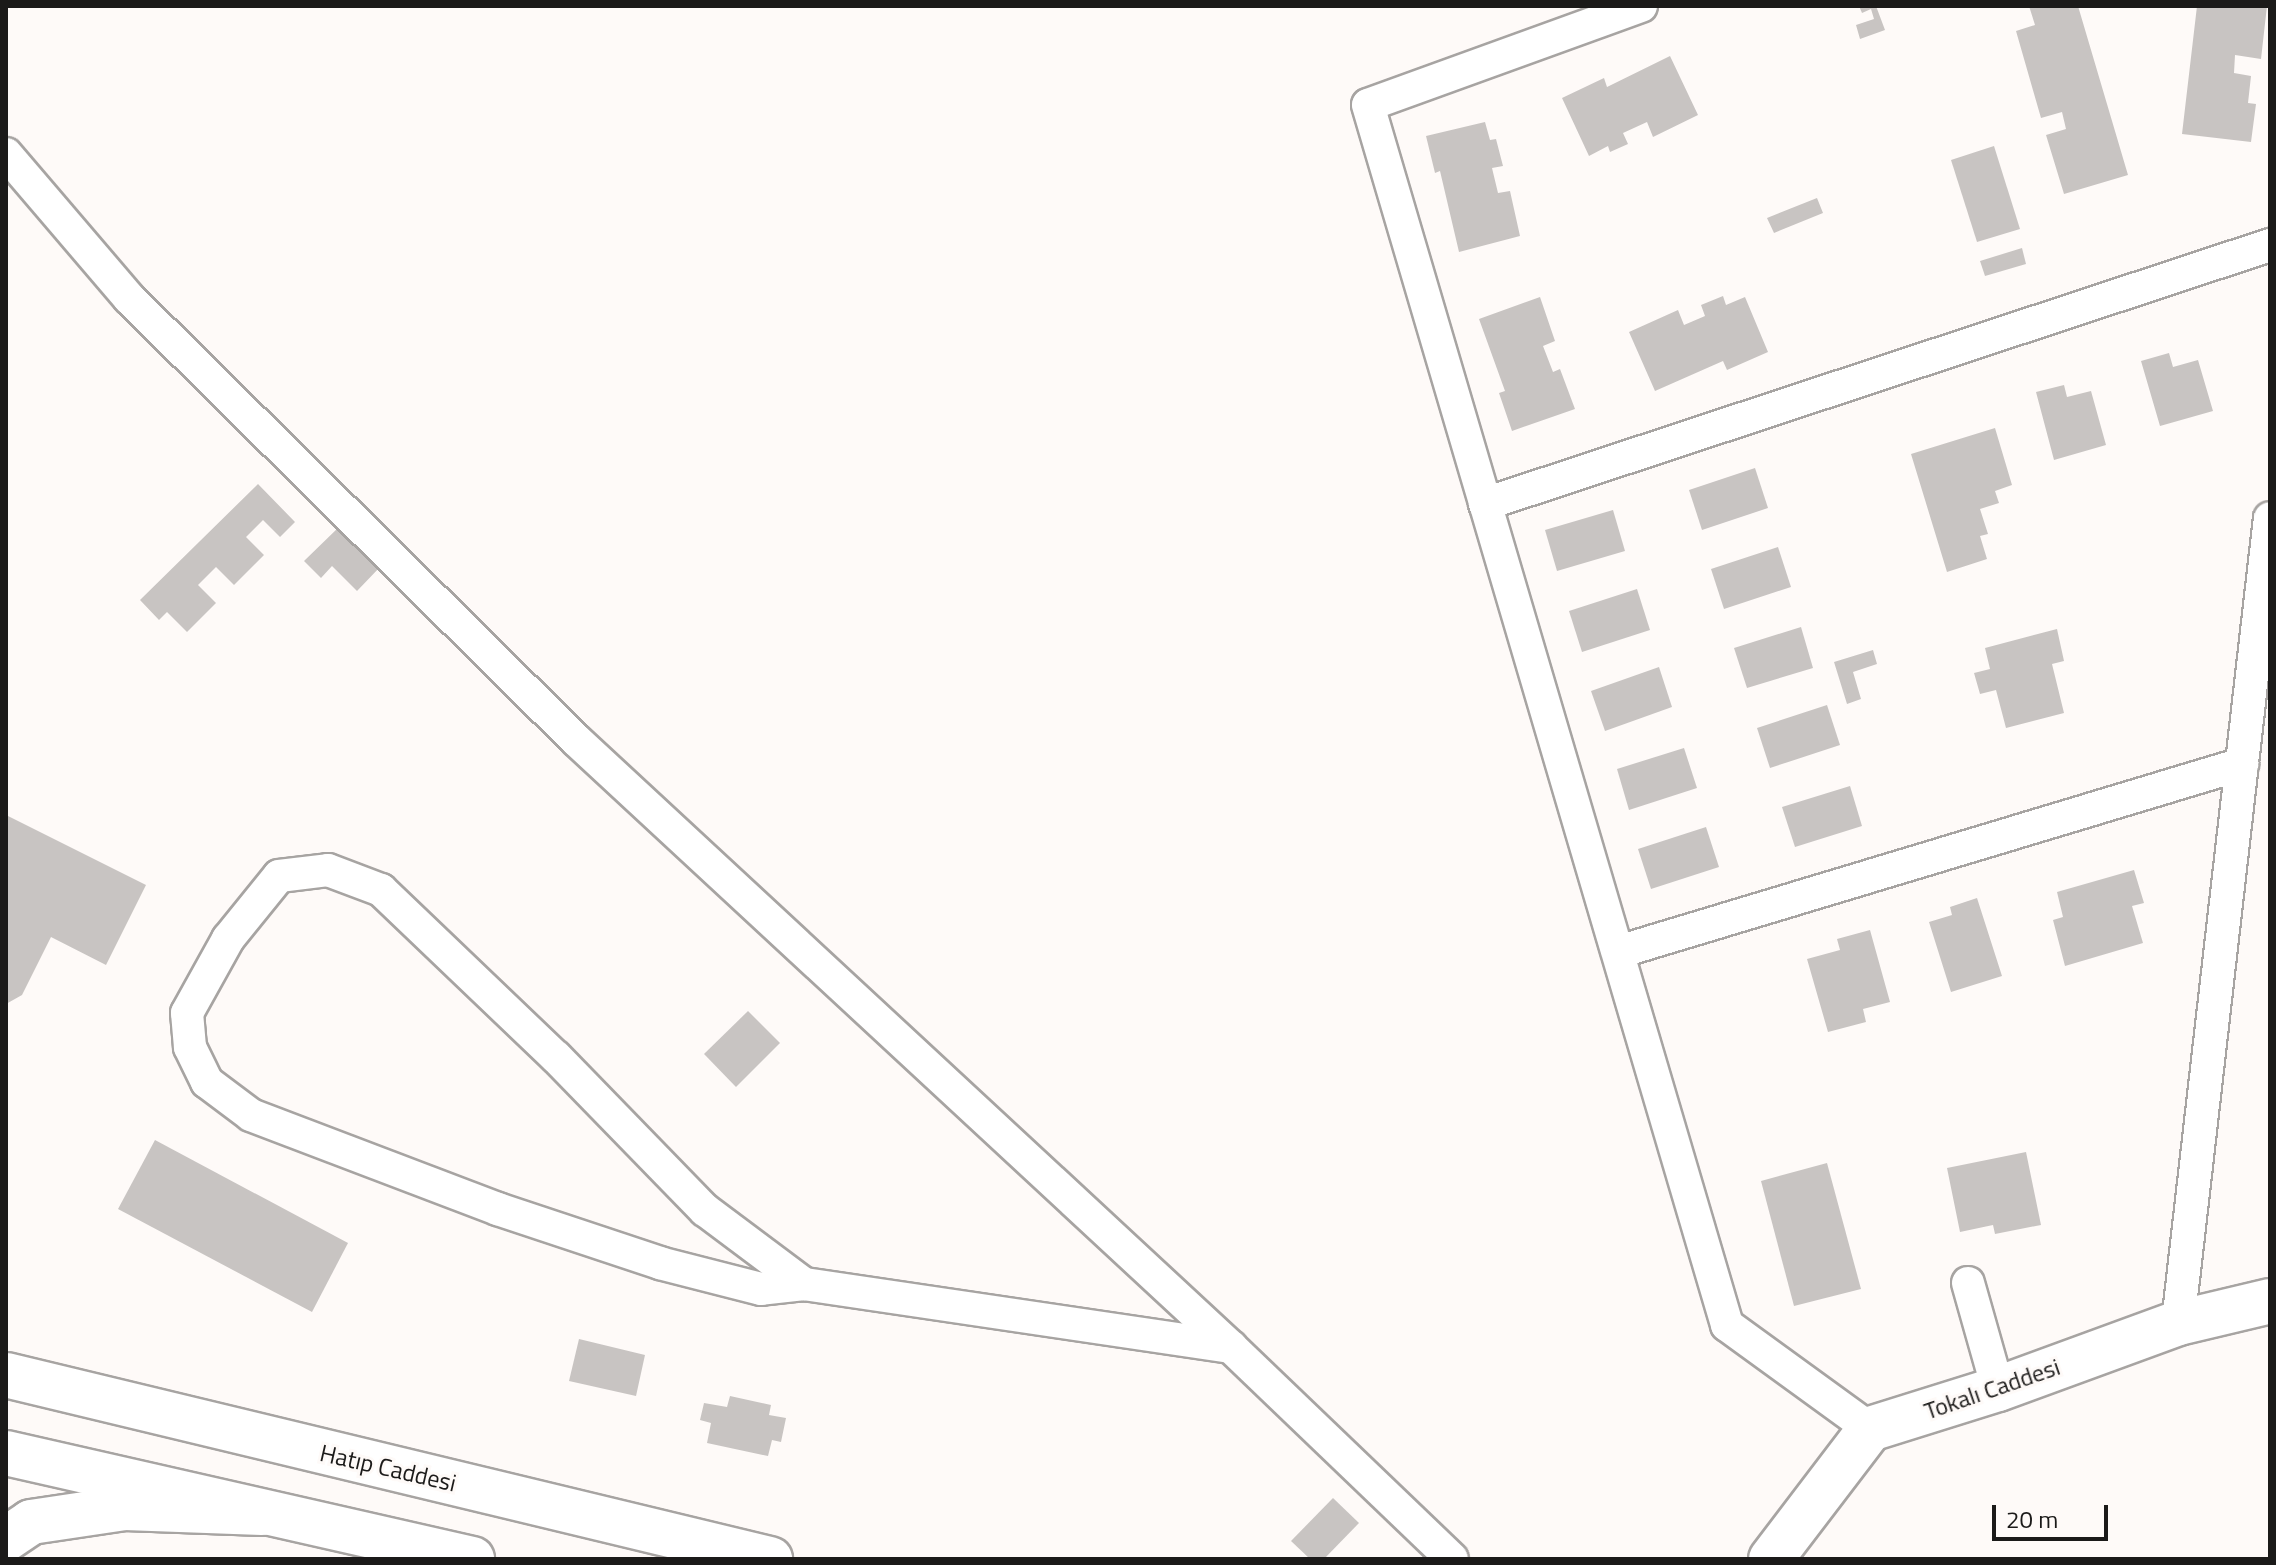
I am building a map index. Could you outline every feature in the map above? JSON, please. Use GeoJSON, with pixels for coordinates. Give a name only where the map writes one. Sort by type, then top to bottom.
{"type":"FeatureCollection","features":[{"type":"Feature","properties":{"kind":"main road","name":"Tokalı Caddesi"},"geometry":{"type":"LineString","coordinates":[[1870,1429],[1998,1389],[2178,1323],[2270,1301]]}},
{"type":"Feature","properties":{"kind":"main road","name":"Hatıp Caddesi"},"geometry":{"type":"LineString","coordinates":[[6,1375],[770,1559]]}},
{"type":"Feature","properties":{"kind":"main road"},"geometry":{"type":"LineString","coordinates":[[1771,1559],[1870,1429]]}},
{"type":"Feature","properties":{"kind":"main road"},"geometry":{"type":"LineString","coordinates":[[6,1453],[472,1559]]}},
{"type":"Feature","properties":{"kind":"main road"},"geometry":{"type":"LineString","coordinates":[[6,1539],[31,1522],[125,1508],[262,1513]]}},
{"type":"Feature","properties":{"kind":"street"},"geometry":{"type":"LineString","coordinates":[[1641,6],[1368,105],[1727,1325],[1870,1429]]}},
{"type":"Feature","properties":{"kind":"street"},"geometry":{"type":"LineString","coordinates":[[6,154],[129,298],[576,740],[1231,1347],[1452,1559]]}},
{"type":"Feature","properties":{"kind":"street"},"geometry":{"type":"LineString","coordinates":[[1485,504],[2270,245]]}},
{"type":"Feature","properties":{"kind":"street"},"geometry":{"type":"LineString","coordinates":[[2178,1323],[2270,518]]}},
{"type":"Feature","properties":{"kind":"street"},"geometry":{"type":"LineString","coordinates":[[1618,952],[2242,764]]}},
{"type":"Feature","properties":{"kind":"street"},"geometry":{"type":"LineString","coordinates":[[804,1284],[705,1210],[556,1057],[381,890],[328,870],[279,876],[228,939],[187,1013],[190,1047],[207,1082],[251,1115],[498,1209],[660,1263],[761,1289],[804,1284],[1231,1347]]}},
{"type":"Feature","properties":{"kind":"street"},"geometry":{"type":"LineString","coordinates":[[1968,1283],[1998,1389]]}},
{"type":"Feature","properties":{"kind":"building"},"geometry":{"type":"Polygon","coordinates":[[[1859,6],[1876,6],[1885,30],[1860,39],[1856,25],[1874,19],[1871,9],[1862,13],[1859,6]]]}},
{"type":"Feature","properties":{"kind":"building"},"geometry":{"type":"Polygon","coordinates":[[[2029,6],[2078,6],[2128,175],[2064,194],[2046,135],[2066,129],[2062,112],[2041,118],[2016,31],[2035,25],[2029,6]]]}},
{"type":"Feature","properties":{"kind":"building"},"geometry":{"type":"Polygon","coordinates":[[[2197,6],[2267,6],[2261,59],[2235,55],[2234,73],[2251,76],[2248,103],[2256,104],[2251,142],[2182,134],[2197,6]]]}},
{"type":"Feature","properties":{"kind":"building"},"geometry":{"type":"Polygon","coordinates":[[[1670,56],[1698,115],[1653,137],[1647,122],[1623,133],[1628,144],[1610,152],[1608,146],[1589,156],[1562,98],[1604,78],[1607,87],[1670,56]]]}},
{"type":"Feature","properties":{"kind":"building"},"geometry":{"type":"Polygon","coordinates":[[[1485,122],[1490,140],[1496,139],[1503,166],[1492,168],[1498,193],[1510,191],[1520,236],[1459,252],[1440,171],[1435,173],[1426,136],[1485,122]]]}},
{"type":"Feature","properties":{"kind":"building"},"geometry":{"type":"Polygon","coordinates":[[[1994,146],[2020,229],[1977,242],[1951,160],[1994,146]]]}},
{"type":"Feature","properties":{"kind":"building"},"geometry":{"type":"Polygon","coordinates":[[[1817,198],[1823,213],[1774,233],[1767,218],[1817,198]]]}},
{"type":"Feature","properties":{"kind":"building"},"geometry":{"type":"Polygon","coordinates":[[[2022,248],[2026,264],[1985,276],[1980,261],[2022,248]]]}},
{"type":"Feature","properties":{"kind":"building"},"geometry":{"type":"Polygon","coordinates":[[[1723,296],[1726,305],[1745,297],[1768,352],[1727,370],[1723,361],[1655,391],[1629,332],[1678,310],[1684,325],[1705,316],[1701,305],[1723,296]]]}},
{"type":"Feature","properties":{"kind":"building"},"geometry":{"type":"Polygon","coordinates":[[[1540,297],[1555,341],[1543,346],[1553,372],[1560,369],[1575,409],[1512,431],[1499,393],[1505,391],[1479,319],[1540,297]]]}},
{"type":"Feature","properties":{"kind":"building"},"geometry":{"type":"Polygon","coordinates":[[[2169,353],[2173,367],[2198,360],[2213,411],[2160,426],[2141,361],[2169,353]]]}},
{"type":"Feature","properties":{"kind":"building"},"geometry":{"type":"Polygon","coordinates":[[[2064,385],[2067,397],[2091,391],[2106,445],[2054,460],[2036,392],[2064,385]]]}},
{"type":"Feature","properties":{"kind":"building"},"geometry":{"type":"Polygon","coordinates":[[[1995,428],[2012,485],[1995,491],[1999,503],[1980,509],[1988,534],[1980,536],[1987,559],[1947,572],[1911,454],[1995,428]]]}},
{"type":"Feature","properties":{"kind":"building"},"geometry":{"type":"Polygon","coordinates":[[[1755,468],[1768,508],[1702,530],[1689,490],[1755,468]]]}},
{"type":"Feature","properties":{"kind":"building"},"geometry":{"type":"Polygon","coordinates":[[[258,484],[295,522],[280,537],[263,520],[246,537],[264,555],[234,585],[216,567],[198,585],[216,603],[187,632],[167,612],[159,620],[140,600],[258,484]]]}},
{"type":"Feature","properties":{"kind":"building"},"geometry":{"type":"Polygon","coordinates":[[[1613,510],[1625,551],[1557,571],[1545,530],[1613,510]]]}},
{"type":"Feature","properties":{"kind":"building"},"geometry":{"type":"Polygon","coordinates":[[[340,526],[381,566],[357,591],[332,566],[321,578],[304,561],[340,526]]]}},
{"type":"Feature","properties":{"kind":"building"},"geometry":{"type":"Polygon","coordinates":[[[1778,547],[1791,587],[1724,609],[1711,569],[1778,547]]]}},
{"type":"Feature","properties":{"kind":"building"},"geometry":{"type":"Polygon","coordinates":[[[1637,589],[1650,630],[1582,652],[1569,611],[1637,589]]]}},
{"type":"Feature","properties":{"kind":"building"},"geometry":{"type":"Polygon","coordinates":[[[1801,627],[1813,668],[1747,688],[1734,648],[1801,627]]]}},
{"type":"Feature","properties":{"kind":"building"},"geometry":{"type":"Polygon","coordinates":[[[2057,629],[2064,661],[2052,664],[2064,713],[2006,728],[1996,690],[1980,694],[1974,673],[1990,669],[1985,648],[2057,629]]]}},
{"type":"Feature","properties":{"kind":"building"},"geometry":{"type":"Polygon","coordinates":[[[1873,650],[1877,664],[1853,672],[1861,699],[1847,704],[1834,662],[1873,650]]]}},
{"type":"Feature","properties":{"kind":"building"},"geometry":{"type":"Polygon","coordinates":[[[1659,667],[1672,707],[1605,731],[1591,691],[1659,667]]]}},
{"type":"Feature","properties":{"kind":"building"},"geometry":{"type":"Polygon","coordinates":[[[1827,705],[1840,745],[1770,768],[1757,728],[1827,705]]]}},
{"type":"Feature","properties":{"kind":"building"},"geometry":{"type":"Polygon","coordinates":[[[1684,748],[1697,788],[1629,810],[1617,769],[1684,748]]]}},
{"type":"Feature","properties":{"kind":"building"},"geometry":{"type":"Polygon","coordinates":[[[1850,786],[1862,826],[1795,847],[1782,807],[1850,786]]]}},
{"type":"Feature","properties":{"kind":"building"},"geometry":{"type":"Polygon","coordinates":[[[6,815],[146,885],[106,965],[51,937],[22,995],[6,1004],[6,815]]]}},
{"type":"Feature","properties":{"kind":"building"},"geometry":{"type":"Polygon","coordinates":[[[1706,827],[1719,867],[1651,889],[1638,849],[1706,827]]]}},
{"type":"Feature","properties":{"kind":"building"},"geometry":{"type":"Polygon","coordinates":[[[2134,870],[2144,903],[2132,906],[2143,943],[2065,966],[2053,920],[2063,917],[2057,892],[2134,870]]]}},
{"type":"Feature","properties":{"kind":"building"},"geometry":{"type":"Polygon","coordinates":[[[1977,898],[2002,976],[1951,992],[1929,922],[1952,915],[1950,907],[1977,898]]]}},
{"type":"Feature","properties":{"kind":"building"},"geometry":{"type":"Polygon","coordinates":[[[1870,930],[1890,1002],[1863,1009],[1866,1022],[1828,1032],[1807,959],[1840,950],[1837,939],[1870,930]]]}},
{"type":"Feature","properties":{"kind":"building"},"geometry":{"type":"Polygon","coordinates":[[[748,1011],[780,1043],[736,1087],[704,1054],[748,1011]]]}},
{"type":"Feature","properties":{"kind":"building"},"geometry":{"type":"Polygon","coordinates":[[[155,1140],[348,1243],[312,1312],[118,1209],[155,1140]]]}},
{"type":"Feature","properties":{"kind":"building"},"geometry":{"type":"Polygon","coordinates":[[[2026,1152],[2041,1225],[1995,1234],[1993,1225],[1960,1232],[1947,1168],[2026,1152]]]}},
{"type":"Feature","properties":{"kind":"building"},"geometry":{"type":"Polygon","coordinates":[[[1827,1163],[1861,1289],[1794,1306],[1761,1181],[1827,1163]]]}},
{"type":"Feature","properties":{"kind":"building"},"geometry":{"type":"Polygon","coordinates":[[[579,1339],[645,1355],[636,1396],[569,1381],[579,1339]]]}},
{"type":"Feature","properties":{"kind":"building"},"geometry":{"type":"Polygon","coordinates":[[[730,1396],[771,1405],[769,1415],[786,1418],[781,1442],[772,1440],[768,1456],[707,1443],[711,1423],[700,1420],[704,1403],[727,1407],[730,1396]]]}},
{"type":"Feature","properties":{"kind":"building"},"geometry":{"type":"Polygon","coordinates":[[[1333,1498],[1359,1523],[1324,1559],[1310,1559],[1291,1541],[1333,1498]]]}}]}
